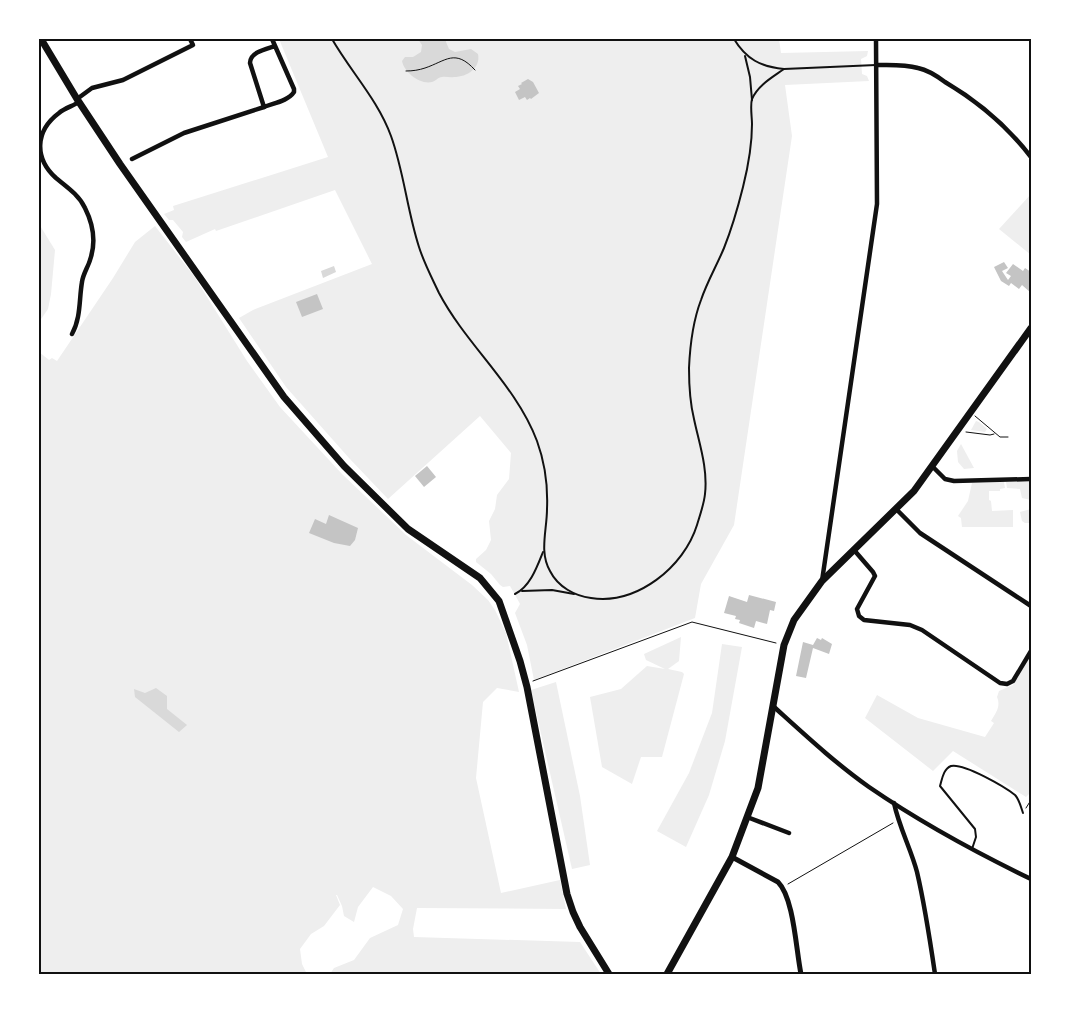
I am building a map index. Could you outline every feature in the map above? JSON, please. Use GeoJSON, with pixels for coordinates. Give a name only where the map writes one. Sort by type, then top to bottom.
{"type":"FeatureCollection","features":[{"type":"Feature","properties":{"kind":"main road"},"geometry":{"type":"LineString","coordinates":[[41,39],[123,169],[284,397],[344,466],[408,529],[480,578],[499,601],[527,687],[570,903],[582,931],[609,974]]}},
{"type":"Feature","properties":{"kind":"main road"},"geometry":{"type":"LineString","coordinates":[[667,974],[732,857],[758,788],[784,644],[794,620],[822,581],[914,491],[1031,328]]}},
{"type":"Feature","properties":{"kind":"street"},"geometry":{"type":"LineString","coordinates":[[72,334],[78,324],[82,281],[92,254],[93,236],[91,222],[79,198],[45,166],[41,156],[40,143],[43,132],[60,112],[92,88],[123,80],[193,45],[190,39]]}},
{"type":"Feature","properties":{"kind":"street"},"geometry":{"type":"LineString","coordinates":[[132,159],[184,133],[291,97],[294,92],[272,39]]}},
{"type":"Feature","properties":{"kind":"street"},"geometry":{"type":"LineString","coordinates":[[822,581],[877,204],[876,39]]}},
{"type":"Feature","properties":{"kind":"street"},"geometry":{"type":"LineString","coordinates":[[264,106],[250,58],[275,46]]}},
{"type":"Feature","properties":{"kind":"street"},"geometry":{"type":"LineString","coordinates":[[876,65],[909,66],[920,68],[935,75],[996,118],[1031,157]]}},
{"type":"Feature","properties":{"kind":"street"},"geometry":{"type":"LineString","coordinates":[[932,466],[944,479],[954,481],[1031,479]]}},
{"type":"Feature","properties":{"kind":"street"},"geometry":{"type":"LineString","coordinates":[[896,509],[920,533],[1031,606]]}},
{"type":"Feature","properties":{"kind":"street"},"geometry":{"type":"LineString","coordinates":[[854,550],[874,572],[875,576],[858,609],[859,616],[864,620],[910,625],[922,630],[1000,683],[1006,684],[1013,681],[1031,651]]}},
{"type":"Feature","properties":{"kind":"street"},"geometry":{"type":"LineString","coordinates":[[773,706],[818,747],[868,786],[972,849],[1031,880]]}},
{"type":"Feature","properties":{"kind":"street"},"geometry":{"type":"LineString","coordinates":[[894,803],[898,821],[917,872],[929,931],[935,974]]}},
{"type":"Feature","properties":{"kind":"street"},"geometry":{"type":"LineString","coordinates":[[747,817],[789,833]]}},
{"type":"Feature","properties":{"kind":"street"},"geometry":{"type":"LineString","coordinates":[[732,857],[778,882],[783,887],[790,906],[800,974]]}},
{"type":"Feature","properties":{"kind":"lane"},"geometry":{"type":"LineString","coordinates":[[332,39],[343,58],[369,93],[385,121],[398,157],[418,246],[440,295],[468,338],[520,406],[531,426],[544,462],[547,482],[544,551],[550,571],[554,577],[576,595]]}},
{"type":"Feature","properties":{"kind":"lane"},"geometry":{"type":"LineString","coordinates":[[514,594],[522,590],[552,590],[599,599],[622,597],[646,587],[666,571],[685,550],[697,526],[705,494],[705,473],[694,419],[690,387],[692,339],[701,301],[724,249],[744,185],[752,127],[750,77],[744,54],[734,39]]}},
{"type":"Feature","properties":{"kind":"lane"},"geometry":{"type":"LineString","coordinates":[[744,54],[766,65],[784,69],[876,65]]}},
{"type":"Feature","properties":{"kind":"lane"},"geometry":{"type":"LineString","coordinates":[[752,100],[765,83],[784,69]]}},
{"type":"Feature","properties":{"kind":"lane"},"geometry":{"type":"LineString","coordinates":[[522,590],[530,579],[544,551]]}},
{"type":"Feature","properties":{"kind":"lane"},"geometry":{"type":"LineString","coordinates":[[972,849],[976,829],[940,786],[945,770],[951,766],[961,767],[984,777],[1017,796],[1023,813]]}},
{"type":"Feature","properties":{"kind":"path"},"geometry":{"type":"LineString","coordinates":[[406,71],[424,69],[450,58],[465,61],[475,70]]}},
{"type":"Feature","properties":{"kind":"path"},"geometry":{"type":"LineString","coordinates":[[971,413],[1000,437],[1008,437]]}},
{"type":"Feature","properties":{"kind":"path"},"geometry":{"type":"LineString","coordinates":[[958,431],[990,435],[995,433]]}},
{"type":"Feature","properties":{"kind":"path"},"geometry":{"type":"LineString","coordinates":[[532,682],[692,622],[784,644]]}},
{"type":"Feature","properties":{"kind":"path"},"geometry":{"type":"LineString","coordinates":[[1023,813],[1031,800]]}},
{"type":"Feature","properties":{"kind":"path"},"geometry":{"type":"LineString","coordinates":[[783,887],[898,821]]}},
{"type":"Feature","properties":{"kind":"shaded area"},"geometry":{"type":"Polygon","coordinates":[[[279,39],[779,39],[781,53],[868,51],[867,56],[861,59],[862,74],[867,76],[869,81],[785,85],[792,136],[734,525],[701,584],[695,618],[534,680],[527,645],[515,613],[520,604],[510,586],[503,587],[500,585],[491,574],[476,562],[476,559],[486,550],[491,540],[489,521],[495,509],[497,495],[509,479],[511,453],[480,416],[388,499],[286,387],[239,318],[253,310],[372,264],[335,190],[216,231],[215,229],[186,242],[182,237],[183,232],[173,220],[169,220],[164,214],[174,210],[173,206],[328,157],[279,39]]]}},
{"type":"Feature","properties":{"kind":"shaded area"},"geometry":{"type":"Polygon","coordinates":[[[418,39],[446,39],[449,49],[455,52],[471,49],[478,54],[477,64],[472,71],[459,77],[441,77],[432,82],[418,80],[409,73],[402,61],[405,57],[413,57],[421,52],[422,45],[418,39]]]}},
{"type":"Feature","properties":{"kind":"shaded area"},"geometry":{"type":"Polygon","coordinates":[[[1031,194],[1031,255],[999,229],[1031,194]]]}},
{"type":"Feature","properties":{"kind":"shaded area"},"geometry":{"type":"Polygon","coordinates":[[[39,224],[55,250],[48,309],[39,322],[39,224]]]}},
{"type":"Feature","properties":{"kind":"shaded area"},"geometry":{"type":"Polygon","coordinates":[[[155,226],[194,276],[247,361],[280,407],[342,474],[406,535],[472,585],[488,600],[506,633],[519,692],[497,688],[483,702],[476,778],[501,893],[560,880],[566,909],[417,908],[413,929],[414,937],[580,942],[601,974],[330,974],[334,968],[354,960],[370,938],[398,925],[403,909],[391,896],[373,887],[358,907],[354,922],[344,916],[342,906],[336,895],[340,905],[324,926],[311,934],[300,949],[302,964],[307,974],[39,974],[39,352],[49,360],[52,358],[57,361],[135,242],[155,226]]]}},
{"type":"Feature","properties":{"kind":"shaded area"},"geometry":{"type":"Polygon","coordinates":[[[334,266],[336,272],[323,278],[321,271],[334,266]]]}},
{"type":"Feature","properties":{"kind":"shaded area"},"geometry":{"type":"Polygon","coordinates":[[[976,421],[987,429],[985,432],[971,430],[976,421]]]}},
{"type":"Feature","properties":{"kind":"shaded area"},"geometry":{"type":"Polygon","coordinates":[[[961,444],[974,468],[964,469],[958,462],[957,451],[961,444]]]}},
{"type":"Feature","properties":{"kind":"shaded area"},"geometry":{"type":"Polygon","coordinates":[[[1004,482],[1005,488],[1000,489],[1000,491],[989,491],[989,500],[991,501],[992,511],[1013,510],[1013,527],[962,527],[961,518],[958,516],[968,501],[972,483],[1004,482]]]}},
{"type":"Feature","properties":{"kind":"shaded area"},"geometry":{"type":"Polygon","coordinates":[[[1006,482],[1031,482],[1031,500],[1022,498],[1020,489],[1007,488],[1006,482]]]}},
{"type":"Feature","properties":{"kind":"shaded area"},"geometry":{"type":"Polygon","coordinates":[[[1031,509],[1031,523],[1025,523],[1022,521],[1020,512],[1031,509]]]}},
{"type":"Feature","properties":{"kind":"shaded area"},"geometry":{"type":"Polygon","coordinates":[[[681,637],[679,661],[668,669],[684,674],[662,757],[641,757],[632,784],[602,767],[590,697],[621,689],[647,666],[665,669],[646,660],[644,654],[681,637]]]}},
{"type":"Feature","properties":{"kind":"shaded area"},"geometry":{"type":"Polygon","coordinates":[[[722,644],[742,647],[725,741],[709,795],[686,847],[657,831],[689,773],[712,713],[722,644]]]}},
{"type":"Feature","properties":{"kind":"shaded area"},"geometry":{"type":"Polygon","coordinates":[[[1028,657],[1031,660],[1031,792],[1026,797],[953,751],[933,771],[865,718],[877,695],[918,718],[985,737],[994,723],[991,721],[998,706],[997,697],[999,691],[1013,685],[1028,657]]]}},
{"type":"Feature","properties":{"kind":"shaded area"},"geometry":{"type":"Polygon","coordinates":[[[556,682],[580,796],[590,865],[572,869],[531,690],[556,682]]]}},
{"type":"Feature","properties":{"kind":"shaded area"},"geometry":{"type":"Polygon","coordinates":[[[156,688],[167,696],[167,709],[187,725],[179,732],[135,697],[134,689],[145,693],[156,688]]]}},
{"type":"Feature","properties":{"kind":"building"},"geometry":{"type":"Polygon","coordinates":[[[528,79],[533,82],[539,93],[531,99],[527,100],[525,97],[519,100],[515,92],[520,89],[518,86],[521,83],[528,79]]]}},
{"type":"Feature","properties":{"kind":"building"},"geometry":{"type":"Polygon","coordinates":[[[1004,262],[1008,268],[1002,271],[1008,280],[1011,276],[1006,273],[1013,264],[1023,271],[1025,268],[1031,272],[1029,276],[1031,278],[1031,293],[1022,285],[1019,289],[1011,283],[1009,286],[1001,281],[994,267],[1004,262]]]}},
{"type":"Feature","properties":{"kind":"building"},"geometry":{"type":"Polygon","coordinates":[[[317,294],[323,309],[302,317],[296,302],[317,294]]]}},
{"type":"Feature","properties":{"kind":"building"},"geometry":{"type":"Polygon","coordinates":[[[427,466],[436,477],[424,487],[415,476],[427,466]]]}},
{"type":"Feature","properties":{"kind":"building"},"geometry":{"type":"Polygon","coordinates":[[[329,515],[358,528],[355,540],[350,546],[334,543],[309,533],[315,519],[326,524],[329,515]]]}},
{"type":"Feature","properties":{"kind":"building"},"geometry":{"type":"Polygon","coordinates":[[[749,595],[776,602],[774,611],[770,610],[767,624],[756,621],[754,628],[739,623],[740,620],[735,619],[736,616],[724,613],[729,596],[747,602],[749,595]]]}},
{"type":"Feature","properties":{"kind":"building"},"geometry":{"type":"Polygon","coordinates":[[[817,638],[821,640],[822,638],[832,644],[829,654],[813,648],[806,678],[796,676],[803,642],[813,645],[817,638]]]}}]}
